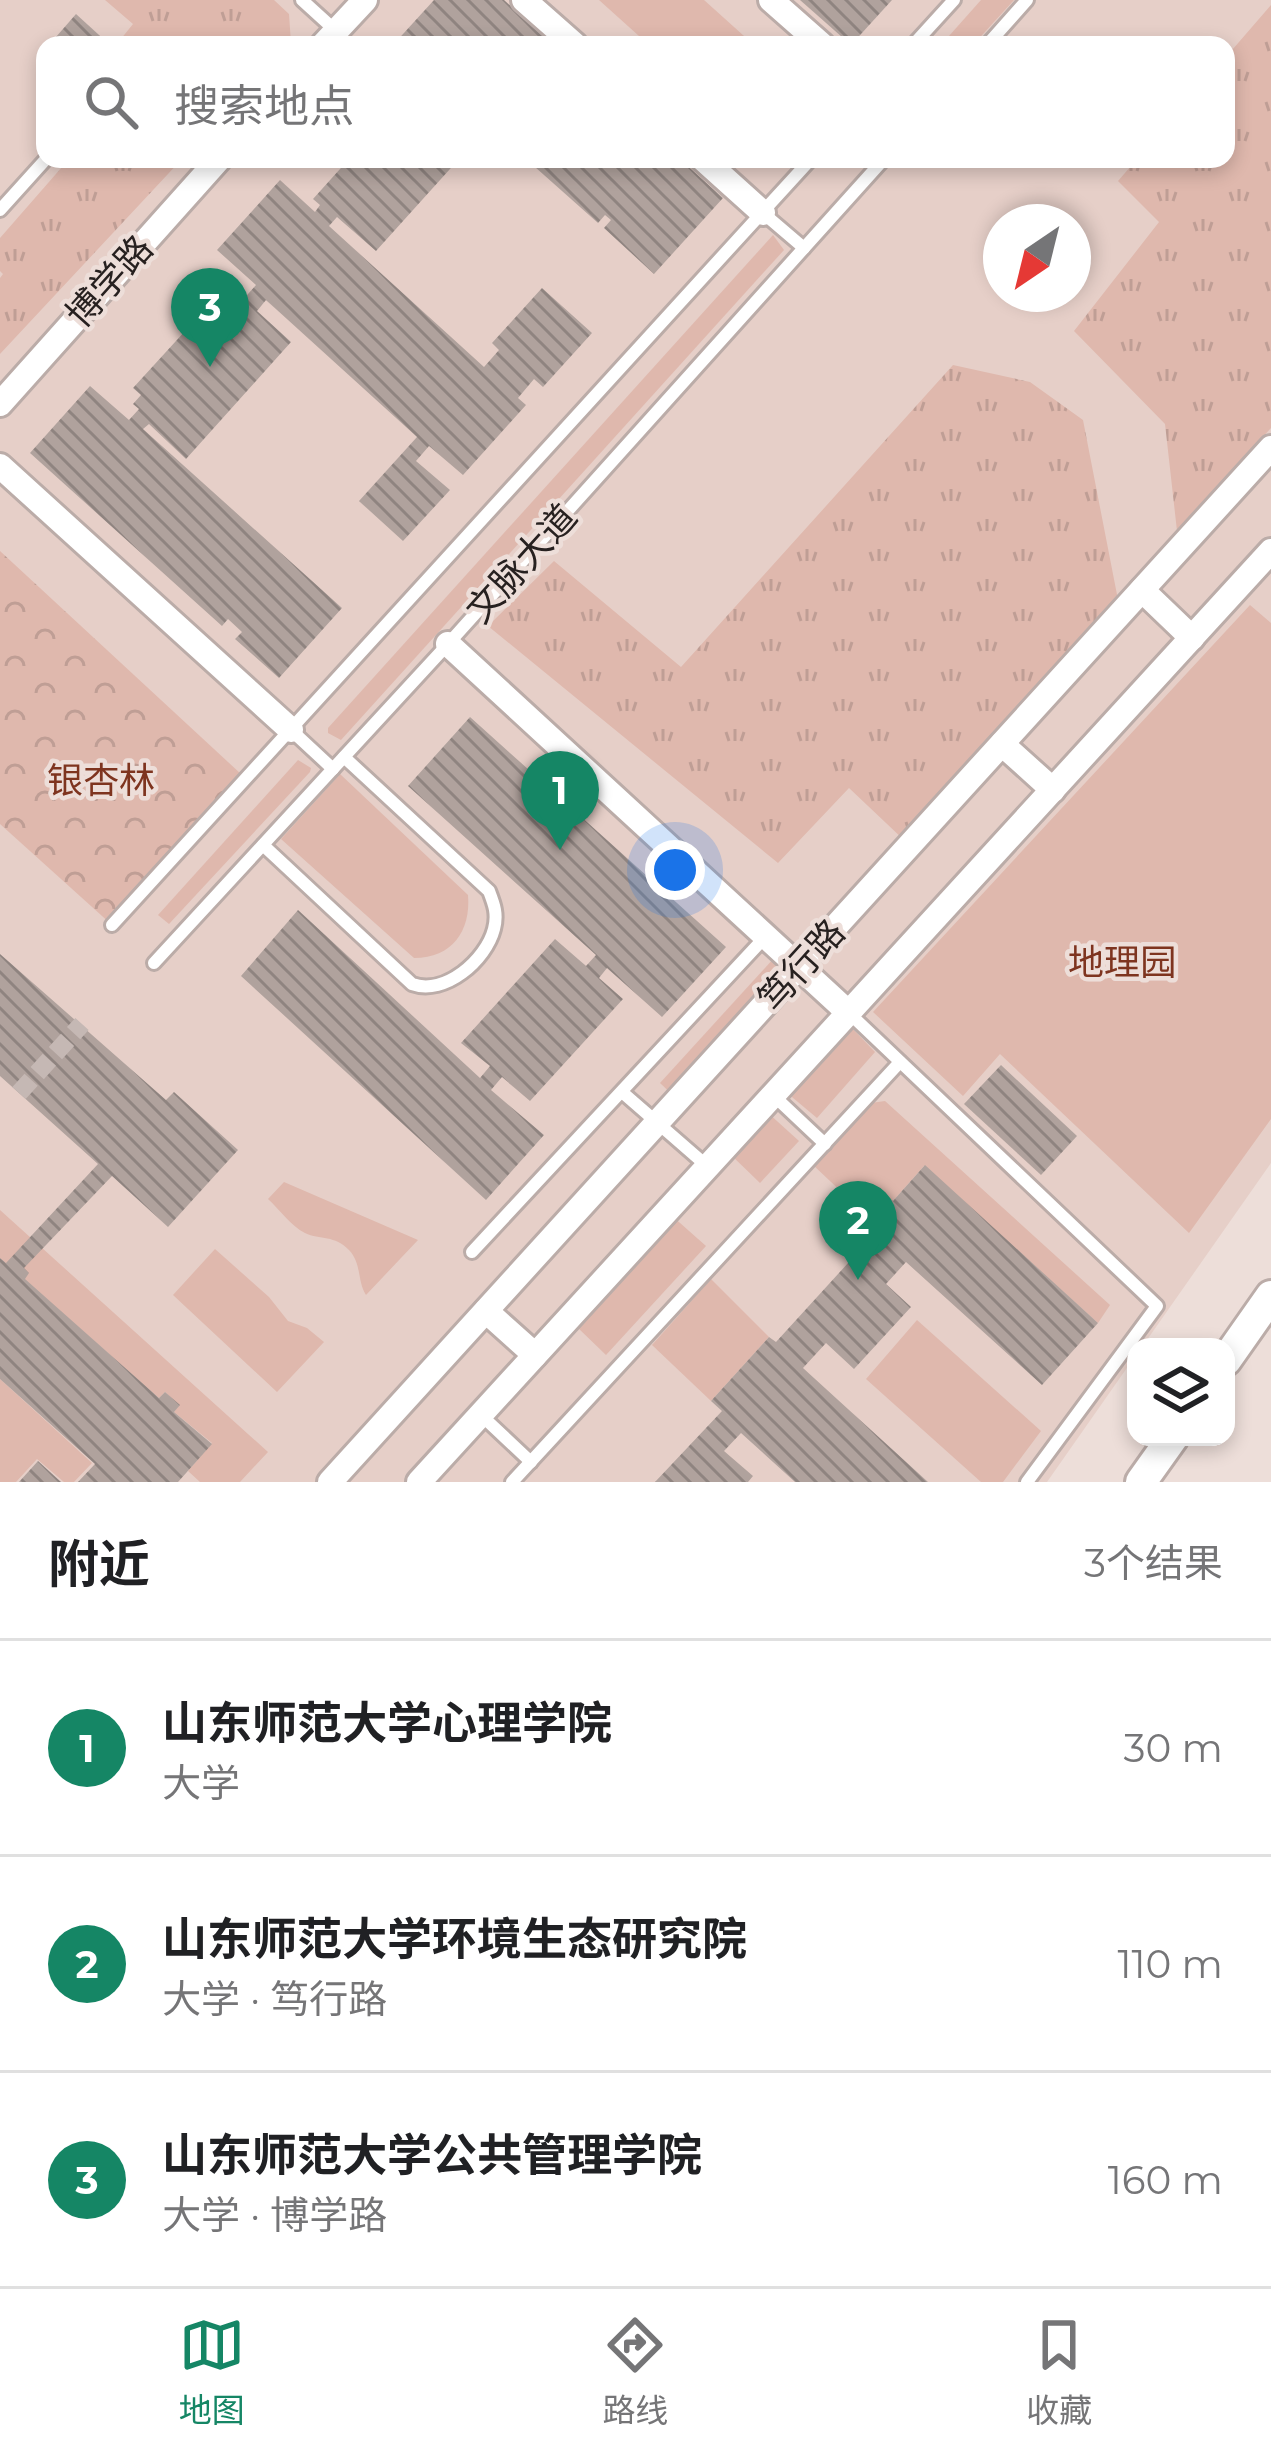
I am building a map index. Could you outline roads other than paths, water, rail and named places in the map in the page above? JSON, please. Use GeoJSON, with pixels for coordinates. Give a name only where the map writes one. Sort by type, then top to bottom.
{"type":"FeatureCollection","features":[{"type":"Feature","properties":{"kind":"street"},"geometry":{"type":"LineString","coordinates":[[331,36],[365,0]]}},
{"type":"Feature","properties":{"kind":"street"},"geometry":{"type":"LineString","coordinates":[[524,0],[565,36]]}},
{"type":"Feature","properties":{"kind":"street"},"geometry":{"type":"LineString","coordinates":[[771,0],[813,36]]}},
{"type":"Feature","properties":{"kind":"street","name":"博学路"},"geometry":{"type":"LineString","coordinates":[[0,404],[211,168]]}},
{"type":"Feature","properties":{"kind":"street"},"geometry":{"type":"LineString","coordinates":[[713,168],[763,213]]}},
{"type":"Feature","properties":{"kind":"street","name":"笃行路"},"geometry":{"type":"LineString","coordinates":[[330,1482],[1271,448]]}},
{"type":"Feature","properties":{"kind":"street"},"geometry":{"type":"LineString","coordinates":[[0,466],[291,730]]}},
{"type":"Feature","properties":{"kind":"street","name":"笃行路"},"geometry":{"type":"LineString","coordinates":[[419,1482],[1271,551]]}},
{"type":"Feature","properties":{"kind":"street"},"geometry":{"type":"LineString","coordinates":[[1142,590],[1192,638]]}},
{"type":"Feature","properties":{"kind":"street"},"geometry":{"type":"LineString","coordinates":[[448,644],[849,1013]]}},
{"type":"Feature","properties":{"kind":"street"},"geometry":{"type":"LineString","coordinates":[[1002,744],[1053,790]]}},
{"type":"Feature","properties":{"kind":"street"},"geometry":{"type":"LineString","coordinates":[[1235,1347],[1271,1296]]}},
{"type":"Feature","properties":{"kind":"street"},"geometry":{"type":"LineString","coordinates":[[485,1311],[535,1355]]}},
{"type":"Feature","properties":{"kind":"street"},"geometry":{"type":"LineString","coordinates":[[1141,1482],[1167,1446]]}},
{"type":"Feature","properties":{"kind":"lane"},"geometry":{"type":"LineString","coordinates":[[302,0],[328,36]]}},
{"type":"Feature","properties":{"kind":"lane"},"geometry":{"type":"LineString","coordinates":[[922,36],[954,0]]}},
{"type":"Feature","properties":{"kind":"lane"},"geometry":{"type":"LineString","coordinates":[[994,36],[1027,0]]}},
{"type":"Feature","properties":{"kind":"lane"},"geometry":{"type":"LineString","coordinates":[[0,210],[38,168]]}},
{"type":"Feature","properties":{"kind":"lane","name":"文脉大道"},"geometry":{"type":"LineString","coordinates":[[112,925],[803,168]]}},
{"type":"Feature","properties":{"kind":"lane","name":"文脉大道"},"geometry":{"type":"LineString","coordinates":[[154,962],[448,644],[876,168]]}},
{"type":"Feature","properties":{"kind":"lane"},"geometry":{"type":"LineString","coordinates":[[763,213],[804,248]]}},
{"type":"Feature","properties":{"kind":"lane"},"geometry":{"type":"LineString","coordinates":[[291,730],[333,769]]}},
{"type":"Feature","properties":{"kind":"lane"},"geometry":{"type":"LineString","coordinates":[[263,845],[412,984],[438,986],[456,979],[488,944],[495,928],[496,908],[489,890],[344,757]]}},
{"type":"Feature","properties":{"kind":"lane"},"geometry":{"type":"LineString","coordinates":[[472,1252],[766,936]]}},
{"type":"Feature","properties":{"kind":"lane"},"geometry":{"type":"LineString","coordinates":[[849,1013],[1156,1306],[1028,1482]]}},
{"type":"Feature","properties":{"kind":"lane"},"geometry":{"type":"LineString","coordinates":[[512,1482],[900,1062]]}},
{"type":"Feature","properties":{"kind":"lane"},"geometry":{"type":"LineString","coordinates":[[622,1091],[708,1166]]}},
{"type":"Feature","properties":{"kind":"lane"},"geometry":{"type":"LineString","coordinates":[[773,1095],[825,1144]]}},
{"type":"Feature","properties":{"kind":"lane"},"geometry":{"type":"LineString","coordinates":[[481,1415],[531,1462]]}},
{"type":"Feature","properties":{"kind":"tunnel"},"geometry":{"type":"LineString","coordinates":[[19,1093],[82,1024]]}},
{"type":"Feature","properties":{"kind":"place","name":"山东师范大学公共管理学院"},"geometry":{"type":"Point","coordinates":[210,367]}},
{"type":"Feature","properties":{"kind":"place","name":"山东师范大学心理学院"},"geometry":{"type":"Point","coordinates":[560,850]}},
{"type":"Feature","properties":{"kind":"place","name":"山东师范大学环境生态研究院"},"geometry":{"type":"Point","coordinates":[858,1280]}},
{"type":"Feature","properties":{"kind":"park label","name":"银杏林"},"geometry":{"type":"Point","coordinates":[101,780]}},
{"type":"Feature","properties":{"kind":"park label","name":"地理园"},"geometry":{"type":"Point","coordinates":[1122,962]}}]}
